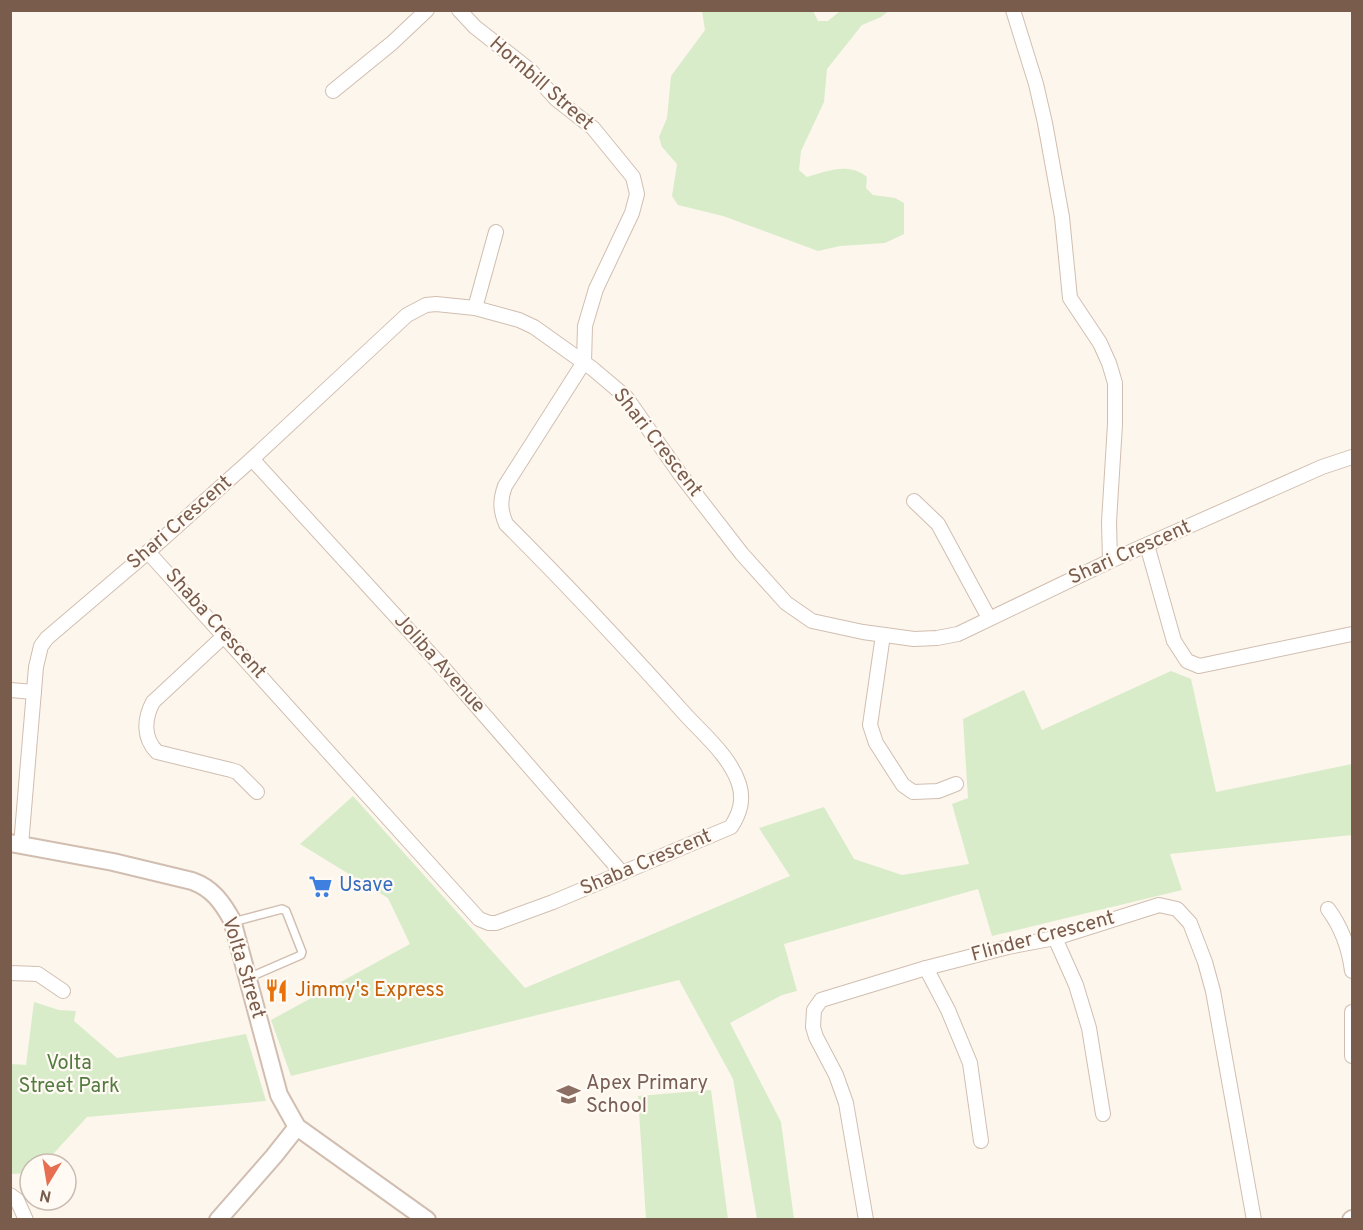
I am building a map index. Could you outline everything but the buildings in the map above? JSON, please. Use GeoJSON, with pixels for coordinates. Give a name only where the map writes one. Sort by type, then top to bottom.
{"type":"FeatureCollection","features":[{"type":"Feature","properties":{"kind":"street"},"geometry":{"type":"LineString","coordinates":[[333,92],[392,43],[427,10]]}},
{"type":"Feature","properties":{"kind":"street","name":"Hornbill Street"},"geometry":{"type":"LineString","coordinates":[[459,10],[475,27],[531,71],[556,99],[593,128],[633,177],[637,194],[632,213],[596,289],[585,326],[584,363]]}},
{"type":"Feature","properties":{"kind":"street"},"geometry":{"type":"LineString","coordinates":[[1013,10],[1036,84],[1045,123],[1062,217],[1070,298],[1078,314],[1100,343],[1115,383],[1116,413],[1110,561]]}},
{"type":"Feature","properties":{"kind":"street"},"geometry":{"type":"LineString","coordinates":[[475,308],[496,232]]}},
{"type":"Feature","properties":{"kind":"street","name":"Shari Crescent"},"geometry":{"type":"LineString","coordinates":[[16,844],[36,667],[41,646],[47,638],[252,459],[407,315],[426,305],[475,308],[519,320],[534,327],[584,363],[626,397],[680,474],[742,554],[786,603],[812,621],[883,635],[914,639],[958,634],[1110,561],[1322,467],[1353,457]]}},
{"type":"Feature","properties":{"kind":"street","name":"Shaba Crescent"},"geometry":{"type":"LineString","coordinates":[[148,552],[479,919],[489,923],[502,922],[731,826],[741,810],[741,796],[740,785],[731,766],[664,691],[506,524],[502,514],[500,499],[505,486],[584,363]]}},
{"type":"Feature","properties":{"kind":"street","name":"Joliba Avenue"},"geometry":{"type":"LineString","coordinates":[[252,459],[446,671],[622,873]]}},
{"type":"Feature","properties":{"kind":"street"},"geometry":{"type":"LineString","coordinates":[[914,501],[938,524],[989,618]]}},
{"type":"Feature","properties":{"kind":"street"},"geometry":{"type":"LineString","coordinates":[[1147,545],[1174,641],[1183,657],[1191,663],[1199,666],[1353,634]]}},
{"type":"Feature","properties":{"kind":"street"},"geometry":{"type":"LineString","coordinates":[[225,635],[153,702],[147,713],[149,743],[157,752],[237,772],[257,792]]}},
{"type":"Feature","properties":{"kind":"street"},"geometry":{"type":"LineString","coordinates":[[883,635],[870,725],[876,744],[903,785],[913,792],[938,791],[956,784]]}},
{"type":"Feature","properties":{"kind":"street"},"geometry":{"type":"LineString","coordinates":[[10,690],[34,692]]}},
{"type":"Feature","properties":{"kind":"street","name":"Volta Street"},"geometry":{"type":"LineString","coordinates":[[16,844],[113,862],[192,881],[203,885],[214,894],[222,903],[232,922],[279,1095],[297,1126],[427,1220]]}},
{"type":"Feature","properties":{"kind":"street","name":"Flinder Crescent"},"geometry":{"type":"LineString","coordinates":[[866,1220],[846,1103],[836,1075],[816,1037],[813,1013],[816,1004],[821,1000],[926,968],[1008,947],[1055,938],[1159,905],[1177,909],[1190,923],[1205,962],[1213,991],[1254,1220]]}},
{"type":"Feature","properties":{"kind":"street"},"geometry":{"type":"LineString","coordinates":[[1328,909],[1340,925],[1353,971]]}},
{"type":"Feature","properties":{"kind":"street"},"geometry":{"type":"LineString","coordinates":[[1055,938],[1076,985],[1089,1028],[1103,1114]]}},
{"type":"Feature","properties":{"kind":"street"},"geometry":{"type":"LineString","coordinates":[[926,968],[948,1010],[970,1063],[981,1141]]}},
{"type":"Feature","properties":{"kind":"street"},"geometry":{"type":"LineString","coordinates":[[10,973],[38,974],[63,991]]}},
{"type":"Feature","properties":{"kind":"street"},"geometry":{"type":"LineString","coordinates":[[1353,1012],[1353,1056]]}},
{"type":"Feature","properties":{"kind":"street"},"geometry":{"type":"LineString","coordinates":[[219,1219],[297,1126]]}},
{"type":"Feature","properties":{"kind":"street"},"geometry":{"type":"LineString","coordinates":[[10,1195],[17,1200],[26,1220]]}},
{"type":"Feature","properties":{"kind":"lane"},"geometry":{"type":"LineString","coordinates":[[232,922],[282,909],[285,911],[302,952],[301,955],[248,978]]}},
{"type":"Feature","properties":{"kind":"green space"},"geometry":{"type":"Polygon","coordinates":[[[702,11],[813,11],[818,21],[828,21],[840,11],[889,11],[862,25],[827,69],[824,102],[801,151],[799,170],[807,177],[838,169],[860,172],[867,177],[866,188],[873,195],[895,198],[904,203],[904,234],[885,243],[840,246],[818,251],[723,216],[678,205],[672,196],[677,164],[662,147],[659,137],[667,118],[671,76],[705,30],[702,11]]]}},
{"type":"Feature","properties":{"kind":"green space"},"geometry":{"type":"Polygon","coordinates":[[[1171,671],[1191,679],[1216,792],[1352,764],[1352,835],[1170,854],[1182,890],[992,936],[978,889],[784,944],[797,991],[782,995],[730,1023],[781,1122],[794,1219],[757,1219],[733,1079],[679,980],[291,1076],[271,1020],[410,944],[388,898],[300,844],[353,796],[525,988],[790,876],[759,828],[824,807],[854,859],[902,875],[969,864],[952,804],[968,798],[963,719],[1024,690],[1042,730],[1171,671]]]}},
{"type":"Feature","properties":{"kind":"green space","name":"Volta Street Park"},"geometry":{"type":"Polygon","coordinates":[[[34,1002],[59,1010],[76,1011],[74,1021],[117,1058],[246,1034],[266,1101],[87,1117],[55,1152],[18,1152],[18,1174],[11,1174],[11,1064],[26,1065],[34,1002]]]}},
{"type":"Feature","properties":{"kind":"green space"},"geometry":{"type":"Polygon","coordinates":[[[711,1090],[728,1219],[646,1219],[638,1096],[711,1090]]]}},
{"type":"Feature","properties":{"kind":"place","name":"Usave"},"geometry":{"type":"Point","coordinates":[321,886]}},
{"type":"Feature","properties":{"kind":"place","name":"Jimmy's Express"},"geometry":{"type":"Point","coordinates":[277,991]}},
{"type":"Feature","properties":{"kind":"place","name":"Apex Primary School"},"geometry":{"type":"Point","coordinates":[568,1095]}}]}
